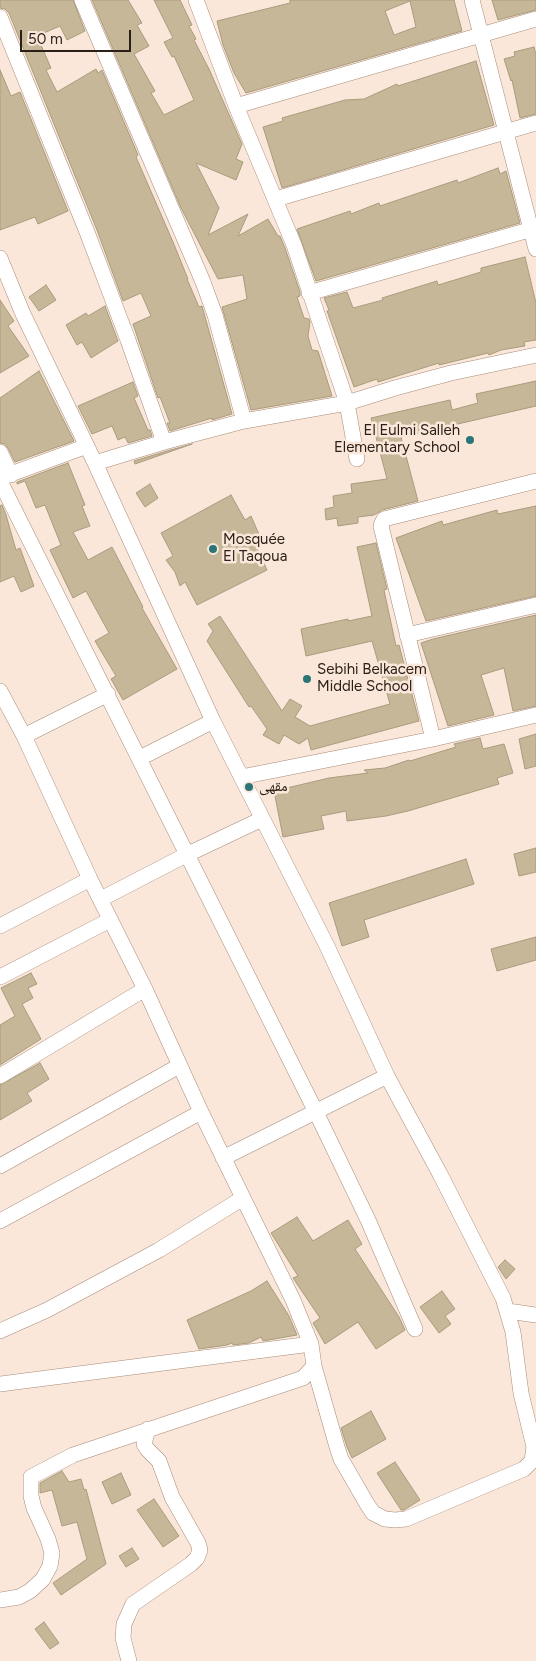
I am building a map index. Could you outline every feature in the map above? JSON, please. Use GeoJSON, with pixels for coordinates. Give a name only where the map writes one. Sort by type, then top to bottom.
{"type":"FeatureCollection","features":[{"type":"Feature","properties":{"kind":"street"},"geometry":{"type":"LineString","coordinates":[[82,0],[203,282],[215,315],[244,421]]}},
{"type":"Feature","properties":{"kind":"street"},"geometry":{"type":"LineString","coordinates":[[196,0],[236,106],[294,245],[346,403],[357,459]]}},
{"type":"Feature","properties":{"kind":"street"},"geometry":{"type":"LineString","coordinates":[[472,0],[506,132],[534,228],[536,249]]}},
{"type":"Feature","properties":{"kind":"street"},"geometry":{"type":"LineString","coordinates":[[0,17],[97,259],[164,442]]}},
{"type":"Feature","properties":{"kind":"street"},"geometry":{"type":"LineString","coordinates":[[236,106],[536,19]]}},
{"type":"Feature","properties":{"kind":"street"},"geometry":{"type":"LineString","coordinates":[[276,199],[536,123]]}},
{"type":"Feature","properties":{"kind":"street"},"geometry":{"type":"LineString","coordinates":[[309,293],[534,228]]}},
{"type":"Feature","properties":{"kind":"street"},"geometry":{"type":"LineString","coordinates":[[0,258],[24,314],[95,463],[213,722],[327,946],[387,1076],[503,1298],[513,1332],[522,1393],[534,1447],[532,1461],[524,1469],[406,1519],[384,1519],[374,1513],[367,1504],[341,1459],[326,1413],[314,1366],[311,1344],[293,1300],[179,1066],[145,989],[90,879],[24,736],[0,691]]}},
{"type":"Feature","properties":{"kind":"street"},"geometry":{"type":"LineString","coordinates":[[95,463],[244,421],[346,403],[451,373],[536,355]]}},
{"type":"Feature","properties":{"kind":"street"},"geometry":{"type":"LineString","coordinates":[[4,478],[87,446]]}},
{"type":"Feature","properties":{"kind":"street"},"geometry":{"type":"LineString","coordinates":[[0,452],[4,478],[186,855],[316,1112],[368,1220],[415,1329]]}},
{"type":"Feature","properties":{"kind":"street"},"geometry":{"type":"LineString","coordinates":[[433,740],[381,526],[384,519],[536,481]]}},
{"type":"Feature","properties":{"kind":"street"},"geometry":{"type":"LineString","coordinates":[[407,635],[536,606]]}},
{"type":"Feature","properties":{"kind":"street"},"geometry":{"type":"LineString","coordinates":[[24,736],[108,694]]}},
{"type":"Feature","properties":{"kind":"street"},"geometry":{"type":"LineString","coordinates":[[241,777],[433,740],[536,715]]}},
{"type":"Feature","properties":{"kind":"street"},"geometry":{"type":"LineString","coordinates":[[140,758],[213,722]]}},
{"type":"Feature","properties":{"kind":"street"},"geometry":{"type":"LineString","coordinates":[[101,899],[186,855],[262,819]]}},
{"type":"Feature","properties":{"kind":"street"},"geometry":{"type":"LineString","coordinates":[[0,926],[90,879]]}},
{"type":"Feature","properties":{"kind":"street"},"geometry":{"type":"LineString","coordinates":[[0,977],[110,920]]}},
{"type":"Feature","properties":{"kind":"street"},"geometry":{"type":"LineString","coordinates":[[0,1076],[145,989]]}},
{"type":"Feature","properties":{"kind":"street"},"geometry":{"type":"LineString","coordinates":[[0,1166],[179,1066]]}},
{"type":"Feature","properties":{"kind":"street"},"geometry":{"type":"LineString","coordinates":[[223,1158],[387,1076]]}},
{"type":"Feature","properties":{"kind":"street"},"geometry":{"type":"LineString","coordinates":[[0,1221],[201,1112]]}},
{"type":"Feature","properties":{"kind":"street"},"geometry":{"type":"LineString","coordinates":[[0,1331],[47,1310],[158,1250],[243,1198]]}},
{"type":"Feature","properties":{"kind":"street"},"geometry":{"type":"LineString","coordinates":[[508,1311],[536,1315]]}},
{"type":"Feature","properties":{"kind":"street"},"geometry":{"type":"LineString","coordinates":[[0,1384],[311,1344]]}},
{"type":"Feature","properties":{"kind":"street"},"geometry":{"type":"LineString","coordinates":[[0,1600],[19,1597],[30,1591],[42,1579],[50,1566],[52,1553],[33,1502],[31,1476],[73,1455],[303,1378],[314,1366]]}},
{"type":"Feature","properties":{"kind":"street"},"geometry":{"type":"LineString","coordinates":[[128,1661],[123,1638],[124,1624],[133,1604],[191,1564],[197,1558],[200,1550],[198,1543],[172,1497],[159,1461],[144,1444],[148,1430]]}},
{"type":"Feature","properties":{"kind":"building"},"geometry":{"type":"Polygon","coordinates":[[[0,0],[73,0],[85,31],[67,40],[60,26],[37,36],[51,68],[46,70],[57,92],[96,69],[98,73],[102,70],[187,279],[199,307],[202,306],[232,414],[170,431],[167,423],[170,423],[160,397],[158,398],[133,324],[151,316],[141,293],[123,301],[97,230],[9,13],[5,9],[0,8],[0,0]]]}},
{"type":"Feature","properties":{"kind":"building"},"geometry":{"type":"Polygon","coordinates":[[[92,0],[128,0],[142,23],[137,25],[149,46],[134,54],[155,91],[151,93],[164,115],[194,100],[174,56],[172,57],[164,42],[173,38],[154,0],[180,0],[192,25],[189,26],[196,39],[194,40],[242,144],[236,159],[243,162],[236,180],[196,163],[219,208],[208,235],[248,214],[238,236],[268,219],[278,236],[280,236],[285,248],[300,292],[300,296],[297,297],[304,318],[309,319],[310,322],[308,336],[312,350],[318,351],[332,396],[251,410],[222,307],[247,299],[243,275],[218,279],[181,208],[92,0]]]}},
{"type":"Feature","properties":{"kind":"building"},"geometry":{"type":"Polygon","coordinates":[[[290,0],[454,0],[462,31],[246,93],[234,73],[223,45],[217,21],[290,3],[290,0]],[[410,1],[385,11],[394,35],[416,27],[410,1]]]}},
{"type":"Feature","properties":{"kind":"building"},"geometry":{"type":"Polygon","coordinates":[[[492,0],[536,0],[536,10],[498,20],[492,0]]]}},
{"type":"Feature","properties":{"kind":"building"},"geometry":{"type":"Polygon","coordinates":[[[534,47],[536,54],[536,114],[520,118],[512,80],[504,59],[515,56],[514,52],[534,47]]]}},
{"type":"Feature","properties":{"kind":"building"},"geometry":{"type":"Polygon","coordinates":[[[476,61],[494,125],[282,188],[263,127],[283,121],[282,118],[345,100],[364,99],[397,84],[398,86],[476,61]]]}},
{"type":"Feature","properties":{"kind":"building"},"geometry":{"type":"Polygon","coordinates":[[[0,70],[11,96],[20,92],[68,211],[38,224],[35,217],[0,230],[0,70]]]}},
{"type":"Feature","properties":{"kind":"building"},"geometry":{"type":"Polygon","coordinates":[[[498,168],[500,174],[506,171],[520,223],[316,281],[297,229],[350,211],[351,214],[379,203],[380,206],[457,180],[458,183],[498,168]]]}},
{"type":"Feature","properties":{"kind":"building"},"geometry":{"type":"Polygon","coordinates":[[[525,257],[536,303],[536,340],[524,342],[525,346],[439,365],[439,363],[378,382],[377,379],[354,387],[324,298],[347,292],[353,308],[383,300],[382,298],[437,281],[438,285],[481,272],[481,268],[525,257]]]}},
{"type":"Feature","properties":{"kind":"building"},"geometry":{"type":"Polygon","coordinates":[[[46,285],[56,300],[39,311],[29,297],[46,285]]]}},
{"type":"Feature","properties":{"kind":"building"},"geometry":{"type":"Polygon","coordinates":[[[0,300],[14,321],[8,326],[29,356],[0,373],[0,300]]]}},
{"type":"Feature","properties":{"kind":"building"},"geometry":{"type":"Polygon","coordinates":[[[105,306],[118,341],[91,358],[82,342],[77,345],[66,325],[86,313],[88,316],[105,306]]]}},
{"type":"Feature","properties":{"kind":"building"},"geometry":{"type":"Polygon","coordinates":[[[39,371],[74,441],[15,462],[5,444],[0,443],[0,398],[39,371]]]}},
{"type":"Feature","properties":{"kind":"building"},"geometry":{"type":"Polygon","coordinates":[[[536,381],[536,406],[401,437],[418,501],[382,510],[374,515],[358,517],[358,523],[338,526],[337,518],[326,520],[325,509],[334,507],[333,496],[352,493],[351,484],[387,479],[371,418],[450,400],[452,410],[478,403],[476,394],[536,381]]]}},
{"type":"Feature","properties":{"kind":"building"},"geometry":{"type":"Polygon","coordinates":[[[133,382],[138,396],[134,398],[152,436],[128,443],[125,437],[118,440],[112,426],[92,434],[78,406],[133,382]]]}},
{"type":"Feature","properties":{"kind":"building"},"geometry":{"type":"Polygon","coordinates":[[[192,444],[135,464],[134,461],[167,451],[192,444]]]}},
{"type":"Feature","properties":{"kind":"building"},"geometry":{"type":"Polygon","coordinates":[[[68,463],[85,505],[82,506],[90,526],[73,532],[88,560],[112,547],[142,608],[177,669],[123,700],[111,679],[116,676],[95,641],[109,633],[86,591],[73,598],[50,550],[61,545],[45,505],[36,508],[25,481],[17,484],[17,482],[68,463]]]}},
{"type":"Feature","properties":{"kind":"building"},"geometry":{"type":"Polygon","coordinates":[[[150,484],[158,498],[145,507],[136,493],[150,484]]]}},
{"type":"Feature","properties":{"kind":"building","name":"Mosquée El Taqoua"},"geometry":{"type":"Polygon","coordinates":[[[231,495],[245,520],[251,516],[261,539],[254,542],[267,570],[197,605],[185,582],[180,586],[175,572],[166,560],[173,556],[161,533],[231,495]]]}},
{"type":"Feature","properties":{"kind":"building"},"geometry":{"type":"Polygon","coordinates":[[[2,505],[16,550],[20,548],[34,586],[21,592],[14,576],[0,582],[0,506],[2,505]]]}},
{"type":"Feature","properties":{"kind":"building"},"geometry":{"type":"Polygon","coordinates":[[[536,506],[536,596],[426,621],[396,538],[442,521],[443,525],[497,510],[498,514],[536,506]]]}},
{"type":"Feature","properties":{"kind":"building"},"geometry":{"type":"Polygon","coordinates":[[[376,543],[387,589],[384,590],[396,646],[399,645],[419,721],[311,750],[308,738],[299,744],[284,735],[279,744],[263,735],[267,729],[251,706],[249,707],[207,641],[213,631],[208,624],[220,616],[282,711],[290,699],[302,706],[295,717],[310,726],[390,704],[372,641],[306,656],[301,629],[372,616],[357,547],[376,543]]]}},
{"type":"Feature","properties":{"kind":"building"},"geometry":{"type":"Polygon","coordinates":[[[536,615],[536,706],[513,711],[504,668],[481,675],[494,715],[448,726],[421,643],[536,615]]]}},
{"type":"Feature","properties":{"kind":"building"},"geometry":{"type":"Polygon","coordinates":[[[536,734],[536,766],[525,769],[519,739],[536,734]]]}},
{"type":"Feature","properties":{"kind":"building"},"geometry":{"type":"Polygon","coordinates":[[[480,738],[483,749],[504,744],[513,773],[497,778],[499,784],[386,816],[347,821],[346,811],[321,816],[324,829],[283,837],[274,791],[329,778],[368,773],[364,770],[385,768],[456,747],[454,744],[480,738]]]}},
{"type":"Feature","properties":{"kind":"building"},"geometry":{"type":"Polygon","coordinates":[[[536,848],[536,872],[519,876],[514,854],[536,848]]]}},
{"type":"Feature","properties":{"kind":"building"},"geometry":{"type":"Polygon","coordinates":[[[466,859],[474,884],[364,920],[369,937],[342,946],[329,903],[466,859]]]}},
{"type":"Feature","properties":{"kind":"building"},"geometry":{"type":"Polygon","coordinates":[[[536,937],[536,960],[497,971],[491,949],[536,937]]]}},
{"type":"Feature","properties":{"kind":"building"},"geometry":{"type":"Polygon","coordinates":[[[31,973],[37,984],[28,988],[33,998],[22,1004],[41,1039],[0,1065],[0,1025],[15,1016],[1,988],[31,973]]]}},
{"type":"Feature","properties":{"kind":"building"},"geometry":{"type":"Polygon","coordinates":[[[40,1063],[49,1079],[27,1093],[32,1101],[0,1120],[0,1085],[40,1063]]]}},
{"type":"Feature","properties":{"kind":"building"},"geometry":{"type":"Polygon","coordinates":[[[297,1217],[313,1241],[348,1220],[362,1244],[355,1249],[399,1317],[405,1330],[376,1349],[358,1322],[325,1344],[313,1323],[320,1318],[293,1278],[298,1276],[271,1233],[297,1217]]]}},
{"type":"Feature","properties":{"kind":"building"},"geometry":{"type":"Polygon","coordinates":[[[505,1260],[515,1269],[506,1279],[498,1267],[505,1260]]]}},
{"type":"Feature","properties":{"kind":"building"},"geometry":{"type":"Polygon","coordinates":[[[267,1281],[289,1316],[297,1335],[263,1341],[261,1337],[249,1343],[233,1345],[232,1343],[199,1349],[187,1320],[251,1291],[267,1281]]]}},
{"type":"Feature","properties":{"kind":"building"},"geometry":{"type":"Polygon","coordinates":[[[442,1291],[455,1309],[445,1316],[451,1324],[439,1333],[420,1307],[442,1291]]]}},
{"type":"Feature","properties":{"kind":"building"},"geometry":{"type":"Polygon","coordinates":[[[371,1411],[386,1439],[352,1458],[341,1428],[371,1411]]]}},
{"type":"Feature","properties":{"kind":"building"},"geometry":{"type":"Polygon","coordinates":[[[395,1462],[420,1500],[404,1510],[401,1510],[377,1473],[395,1462]]]}},
{"type":"Feature","properties":{"kind":"building"},"geometry":{"type":"Polygon","coordinates":[[[62,1471],[69,1482],[81,1479],[84,1490],[86,1489],[106,1564],[61,1595],[53,1583],[87,1559],[77,1522],[62,1526],[52,1490],[40,1493],[40,1483],[62,1471]]]}},
{"type":"Feature","properties":{"kind":"building"},"geometry":{"type":"Polygon","coordinates":[[[121,1473],[131,1495],[112,1504],[102,1482],[121,1473]]]}},
{"type":"Feature","properties":{"kind":"building"},"geometry":{"type":"Polygon","coordinates":[[[154,1499],[179,1536],[163,1547],[137,1510],[154,1499]]]}},
{"type":"Feature","properties":{"kind":"building"},"geometry":{"type":"Polygon","coordinates":[[[132,1548],[139,1559],[126,1567],[119,1556],[132,1548]]]}},
{"type":"Feature","properties":{"kind":"building"},"geometry":{"type":"Polygon","coordinates":[[[44,1622],[59,1643],[50,1649],[35,1629],[44,1622]]]}},
{"type":"Feature","properties":{"kind":"place","name":"El Eulmi Salleh Elementary School"},"geometry":{"type":"Point","coordinates":[470,440]}},
{"type":"Feature","properties":{"kind":"place","name":"Mosquée El Taqoua"},"geometry":{"type":"Point","coordinates":[213,549]}},
{"type":"Feature","properties":{"kind":"place","name":"Sebihi Belkacem Middle School"},"geometry":{"type":"Point","coordinates":[307,679]}},
{"type":"Feature","properties":{"kind":"place","name":"مقهى"},"geometry":{"type":"Point","coordinates":[249,787]}}]}
